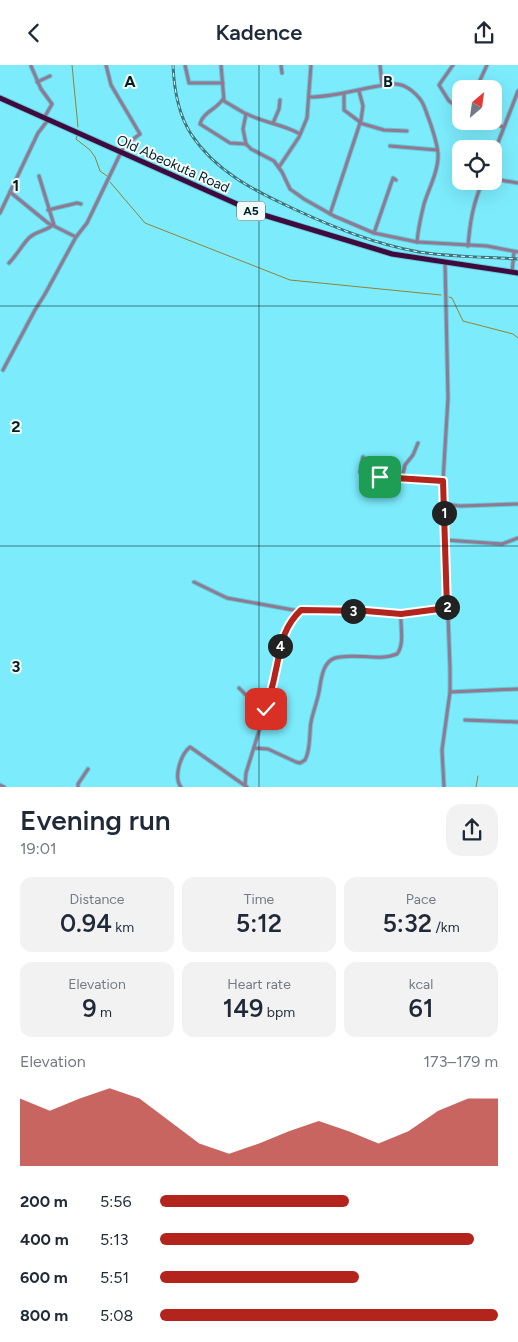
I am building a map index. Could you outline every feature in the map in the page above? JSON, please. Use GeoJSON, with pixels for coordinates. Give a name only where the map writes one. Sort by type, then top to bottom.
{"type":"FeatureCollection","features":[{"type":"Feature","properties":{"kind":"highway","name":"Old Abeokuta Road"},"geometry":{"type":"LineString","coordinates":[[0,98],[257,213],[392,254],[515,273]]}},
{"type":"Feature","properties":{"kind":"street"},"geometry":{"type":"LineString","coordinates":[[0,213],[52,104],[37,82],[31,65]]}},
{"type":"Feature","properties":{"kind":"street"},"geometry":{"type":"LineString","coordinates":[[3,370],[76,237],[87,223],[126,144],[140,133],[111,85],[106,65]]}},
{"type":"Feature","properties":{"kind":"street"},"geometry":{"type":"LineString","coordinates":[[185,65],[190,83],[223,83]]}},
{"type":"Feature","properties":{"kind":"street"},"geometry":{"type":"LineString","coordinates":[[221,65],[223,99],[226,104],[257,119],[290,128],[300,134]]}},
{"type":"Feature","properties":{"kind":"street"},"geometry":{"type":"LineString","coordinates":[[281,65],[282,73]]}},
{"type":"Feature","properties":{"kind":"street"},"geometry":{"type":"LineString","coordinates":[[279,167],[300,134],[307,118],[311,65]]}},
{"type":"Feature","properties":{"kind":"street"},"geometry":{"type":"LineString","coordinates":[[380,65],[382,85]]}},
{"type":"Feature","properties":{"kind":"street"},"geometry":{"type":"LineString","coordinates":[[452,103],[438,85],[453,65]]}},
{"type":"Feature","properties":{"kind":"street"},"geometry":{"type":"LineString","coordinates":[[480,80],[487,65]]}},
{"type":"Feature","properties":{"kind":"street"},"geometry":{"type":"LineString","coordinates":[[37,82],[50,76]]}},
{"type":"Feature","properties":{"kind":"street"},"geometry":{"type":"LineString","coordinates":[[309,97],[325,97],[382,85],[396,84],[419,97],[432,124],[437,150],[437,164],[424,206],[417,242]]}},
{"type":"Feature","properties":{"kind":"street"},"geometry":{"type":"LineString","coordinates":[[330,214],[360,123],[362,107],[359,91]]}},
{"type":"Feature","properties":{"kind":"street"},"geometry":{"type":"LineString","coordinates":[[498,140],[518,91]]}},
{"type":"Feature","properties":{"kind":"street"},"geometry":{"type":"LineString","coordinates":[[344,94],[344,111],[360,123],[384,130],[407,131]]}},
{"type":"Feature","properties":{"kind":"street"},"geometry":{"type":"LineString","coordinates":[[223,99],[215,109],[204,115],[200,124],[230,143],[246,144],[274,161],[290,189],[304,199],[330,214],[374,233],[417,242],[487,246],[516,252],[515,273]]}},
{"type":"Feature","properties":{"kind":"street"},"geometry":{"type":"LineString","coordinates":[[273,123],[279,109],[280,100]]}},
{"type":"Feature","properties":{"kind":"street"},"geometry":{"type":"LineString","coordinates":[[246,114],[243,129],[246,144]]}},
{"type":"Feature","properties":{"kind":"street"},"geometry":{"type":"LineString","coordinates":[[390,146],[437,150]]}},
{"type":"Feature","properties":{"kind":"street"},"geometry":{"type":"LineString","coordinates":[[40,176],[53,226]]}},
{"type":"Feature","properties":{"kind":"street"},"geometry":{"type":"LineString","coordinates":[[374,233],[393,179],[396,180]]}},
{"type":"Feature","properties":{"kind":"street"},"geometry":{"type":"LineString","coordinates":[[502,180],[518,183]]}},
{"type":"Feature","properties":{"kind":"street"},"geometry":{"type":"LineString","coordinates":[[468,246],[474,200],[479,190]]}},
{"type":"Feature","properties":{"kind":"street"},"geometry":{"type":"LineString","coordinates":[[10,192],[53,226],[76,237]]}},
{"type":"Feature","properties":{"kind":"street"},"geometry":{"type":"LineString","coordinates":[[48,210],[77,203],[81,204]]}},
{"type":"Feature","properties":{"kind":"street"},"geometry":{"type":"LineString","coordinates":[[10,263],[29,237],[46,231],[53,226]]}},
{"type":"Feature","properties":{"kind":"street"},"geometry":{"type":"LineString","coordinates":[[444,787],[442,750],[450,692],[450,646],[443,481],[448,398],[445,262]]}},
{"type":"Feature","properties":{"kind":"street"},"geometry":{"type":"LineString","coordinates":[[404,479],[402,478],[402,470],[413,455],[418,443]]}},
{"type":"Feature","properties":{"kind":"street"},"geometry":{"type":"LineString","coordinates":[[363,457],[361,474],[443,481]]}},
{"type":"Feature","properties":{"kind":"street"},"geometry":{"type":"LineString","coordinates":[[444,503],[460,506],[518,504]]}},
{"type":"Feature","properties":{"kind":"street"},"geometry":{"type":"LineString","coordinates":[[445,540],[502,544],[518,538]]}},
{"type":"Feature","properties":{"kind":"street"},"geometry":{"type":"LineString","coordinates":[[194,582],[227,598],[300,611],[306,609],[401,614],[447,608]]}},
{"type":"Feature","properties":{"kind":"street"},"geometry":{"type":"LineString","coordinates":[[246,786],[246,773],[276,674],[280,645],[287,625],[300,611]]}},
{"type":"Feature","properties":{"kind":"street"},"geometry":{"type":"LineString","coordinates":[[254,748],[268,749],[300,763],[305,760],[309,746],[311,722],[320,691],[320,682],[328,664],[337,658],[380,657],[397,654],[400,649],[401,614]]}},
{"type":"Feature","properties":{"kind":"street"},"geometry":{"type":"LineString","coordinates":[[239,688],[251,700],[266,709]]}},
{"type":"Feature","properties":{"kind":"street"},"geometry":{"type":"LineString","coordinates":[[450,692],[518,689]]}},
{"type":"Feature","properties":{"kind":"street"},"geometry":{"type":"LineString","coordinates":[[465,720],[518,722]]}},
{"type":"Feature","properties":{"kind":"street"},"geometry":{"type":"LineString","coordinates":[[181,787],[177,778],[184,755],[190,747],[246,786]]}},
{"type":"Feature","properties":{"kind":"street"},"geometry":{"type":"LineString","coordinates":[[78,787],[88,769]]}},
{"type":"Feature","properties":{"kind":"street"},"geometry":{"type":"LineString","coordinates":[[0,785],[4,787]]}},
{"type":"Feature","properties":{"kind":"waterway"},"geometry":{"type":"LineString","coordinates":[[72,65],[78,127]]}},
{"type":"Feature","properties":{"kind":"waterway"},"geometry":{"type":"LineString","coordinates":[[77,136],[76,139],[90,150],[95,157],[100,171],[107,176]]}},
{"type":"Feature","properties":{"kind":"waterway"},"geometry":{"type":"LineString","coordinates":[[110,182],[145,223],[290,280],[441,295]]}},
{"type":"Feature","properties":{"kind":"waterway"},"geometry":{"type":"LineString","coordinates":[[449,297],[452,298],[463,321],[513,334],[518,338]]}},
{"type":"Feature","properties":{"kind":"waterway"},"geometry":{"type":"LineString","coordinates":[[476,787],[478,776]]}},
{"type":"Feature","properties":{"kind":"railway"},"geometry":{"type":"LineString","coordinates":[[173,65],[178,101],[183,118],[191,134],[224,170],[251,187],[325,223],[387,245],[431,254],[518,259]]}},
{"type":"Feature","properties":{"kind":"route"},"geometry":{"type":"LineString","coordinates":[[266,709],[276,674],[280,645],[287,625],[301,610],[366,611],[401,614],[447,608],[443,481],[380,477]]}}]}
